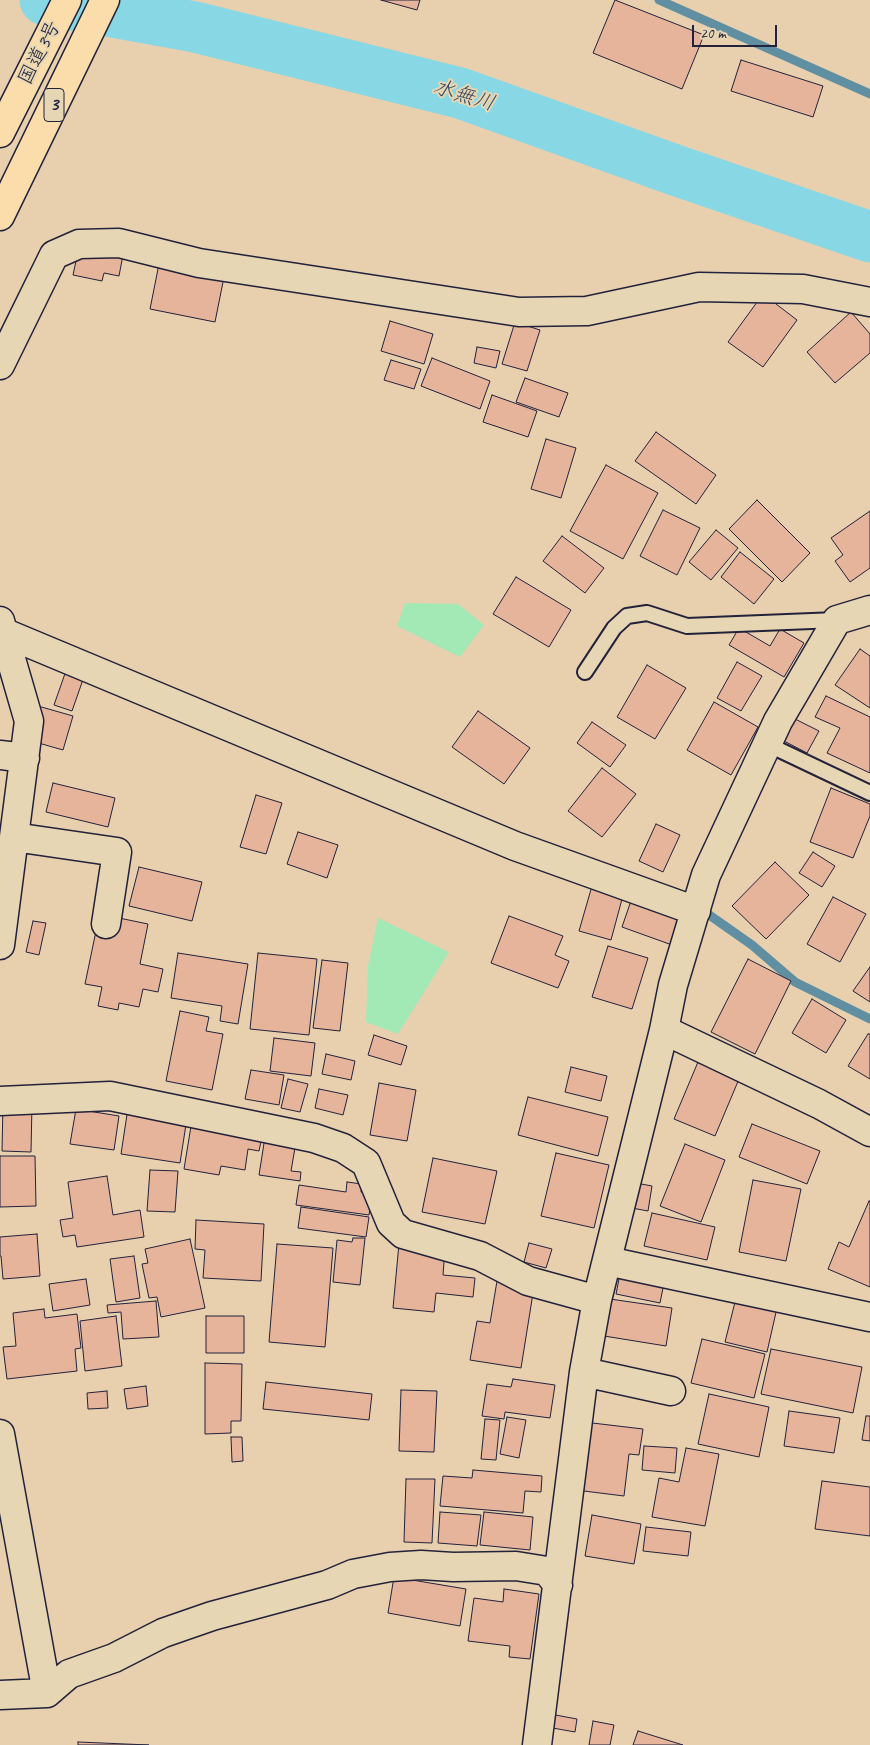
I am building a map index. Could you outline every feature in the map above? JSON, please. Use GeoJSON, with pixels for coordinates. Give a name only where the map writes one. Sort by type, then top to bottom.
{"type":"FeatureCollection","features":[{"type":"Feature","properties":{"kind":"highway","name":"国道3号"},"geometry":{"type":"LineString","coordinates":[[0,133],[67,0]]}},
{"type":"Feature","properties":{"kind":"highway","name":"国道3号"},"geometry":{"type":"LineString","coordinates":[[2,213],[105,0]]}},
{"type":"Feature","properties":{"kind":"street"},"geometry":{"type":"LineString","coordinates":[[0,365],[54,255],[79,244],[119,243],[199,263],[519,312],[587,311],[699,287],[803,289],[870,302]]}},
{"type":"Feature","properties":{"kind":"street"},"geometry":{"type":"LineString","coordinates":[[537,1745],[584,1372],[597,1300],[664,1030],[673,985],[706,875],[778,721],[837,620],[870,610]]}},
{"type":"Feature","properties":{"kind":"street"},"geometry":{"type":"LineString","coordinates":[[1,628],[515,846],[696,911]]}},
{"type":"Feature","properties":{"kind":"street"},"geometry":{"type":"LineString","coordinates":[[0,945],[10,829],[12,757],[29,721],[1,628]]}},
{"type":"Feature","properties":{"kind":"street"},"geometry":{"type":"LineString","coordinates":[[10,829],[116,852],[106,924]]}},
{"type":"Feature","properties":{"kind":"street"},"geometry":{"type":"LineString","coordinates":[[664,1030],[818,1104],[870,1132]]}},
{"type":"Feature","properties":{"kind":"street"},"geometry":{"type":"LineString","coordinates":[[0,1101],[110,1096],[314,1138],[343,1148],[366,1163],[391,1223],[403,1234],[480,1256],[528,1282],[597,1300]]}},
{"type":"Feature","properties":{"kind":"street"},"geometry":{"type":"LineString","coordinates":[[607,1261],[870,1317]]}},
{"type":"Feature","properties":{"kind":"street"},"geometry":{"type":"LineString","coordinates":[[584,1372],[671,1391]]}},
{"type":"Feature","properties":{"kind":"street"},"geometry":{"type":"LineString","coordinates":[[0,1434],[47,1693]]}},
{"type":"Feature","properties":{"kind":"street"},"geometry":{"type":"LineString","coordinates":[[0,1695],[47,1693],[69,1674],[114,1658],[163,1633],[212,1616],[326,1585],[353,1574],[390,1567],[421,1565],[453,1567],[516,1566],[546,1571],[558,1585]]}},
{"type":"Feature","properties":{"kind":"lane"},"geometry":{"type":"LineString","coordinates":[[585,672],[614,628],[627,616],[648,613],[687,626],[837,620]]}},
{"type":"Feature","properties":{"kind":"lane"},"geometry":{"type":"LineString","coordinates":[[767,744],[870,793]]}},
{"type":"Feature","properties":{"kind":"green space"},"geometry":{"type":"Polygon","coordinates":[[[405,603],[458,604],[484,625],[460,657],[397,626],[405,603]]]}},
{"type":"Feature","properties":{"kind":"green space"},"geometry":{"type":"Polygon","coordinates":[[[378,918],[449,952],[398,1034],[366,1022],[368,966],[378,918]]]}},
{"type":"Feature","properties":{"kind":"building"},"geometry":{"type":"Polygon","coordinates":[[[381,0],[420,0],[417,10],[381,0]]]}},
{"type":"Feature","properties":{"kind":"building"},"geometry":{"type":"Polygon","coordinates":[[[615,0],[704,35],[682,89],[593,53],[615,0]]]}},
{"type":"Feature","properties":{"kind":"building"},"geometry":{"type":"Polygon","coordinates":[[[741,60],[823,86],[813,117],[731,91],[741,60]]]}},
{"type":"Feature","properties":{"kind":"building"},"geometry":{"type":"Polygon","coordinates":[[[79,247],[123,255],[119,276],[104,273],[102,281],[73,275],[79,247]]]}},
{"type":"Feature","properties":{"kind":"building"},"geometry":{"type":"Polygon","coordinates":[[[160,259],[225,272],[215,322],[150,309],[160,259]]]}},
{"type":"Feature","properties":{"kind":"building"},"geometry":{"type":"Polygon","coordinates":[[[763,294],[797,320],[763,367],[728,342],[763,294]]]}},
{"type":"Feature","properties":{"kind":"building"},"geometry":{"type":"Polygon","coordinates":[[[851,312],[870,334],[870,353],[835,383],[807,352],[851,312]]]}},
{"type":"Feature","properties":{"kind":"building"},"geometry":{"type":"Polygon","coordinates":[[[390,321],[433,334],[424,364],[381,351],[390,321]]]}},
{"type":"Feature","properties":{"kind":"building"},"geometry":{"type":"Polygon","coordinates":[[[515,322],[540,330],[527,371],[502,364],[515,322]]]}},
{"type":"Feature","properties":{"kind":"building"},"geometry":{"type":"Polygon","coordinates":[[[477,347],[500,351],[496,368],[474,363],[477,347]]]}},
{"type":"Feature","properties":{"kind":"building"},"geometry":{"type":"Polygon","coordinates":[[[432,358],[490,381],[480,409],[421,386],[432,358]]]}},
{"type":"Feature","properties":{"kind":"building"},"geometry":{"type":"Polygon","coordinates":[[[391,360],[421,369],[414,389],[384,380],[391,360]]]}},
{"type":"Feature","properties":{"kind":"building"},"geometry":{"type":"Polygon","coordinates":[[[525,378],[568,393],[559,417],[516,402],[525,378]]]}},
{"type":"Feature","properties":{"kind":"building"},"geometry":{"type":"Polygon","coordinates":[[[492,395],[537,411],[528,437],[483,422],[492,395]]]}},
{"type":"Feature","properties":{"kind":"building"},"geometry":{"type":"Polygon","coordinates":[[[656,432],[716,475],[696,504],[635,461],[656,432]]]}},
{"type":"Feature","properties":{"kind":"building"},"geometry":{"type":"Polygon","coordinates":[[[546,439],[576,448],[561,498],[531,489],[546,439]]]}},
{"type":"Feature","properties":{"kind":"building"},"geometry":{"type":"Polygon","coordinates":[[[606,465],[658,493],[623,559],[570,531],[606,465]]]}},
{"type":"Feature","properties":{"kind":"building"},"geometry":{"type":"Polygon","coordinates":[[[757,500],[810,553],[782,582],[729,529],[757,500]]]}},
{"type":"Feature","properties":{"kind":"building"},"geometry":{"type":"Polygon","coordinates":[[[663,510],[700,528],[677,575],[640,556],[663,510]]]}},
{"type":"Feature","properties":{"kind":"building"},"geometry":{"type":"Polygon","coordinates":[[[870,511],[870,568],[850,582],[835,561],[843,555],[831,538],[870,511]]]}},
{"type":"Feature","properties":{"kind":"building"},"geometry":{"type":"Polygon","coordinates":[[[716,530],[738,548],[711,580],[689,562],[716,530]]]}},
{"type":"Feature","properties":{"kind":"building"},"geometry":{"type":"Polygon","coordinates":[[[562,536],[604,568],[585,593],[543,561],[562,536]]]}},
{"type":"Feature","properties":{"kind":"building"},"geometry":{"type":"Polygon","coordinates":[[[740,552],[774,579],[754,604],[721,577],[740,552]]]}},
{"type":"Feature","properties":{"kind":"building"},"geometry":{"type":"Polygon","coordinates":[[[516,577],[571,610],[549,647],[493,614],[516,577]]]}},
{"type":"Feature","properties":{"kind":"building"},"geometry":{"type":"Polygon","coordinates":[[[739,628],[770,646],[780,629],[804,643],[784,677],[729,645],[739,628]]]}},
{"type":"Feature","properties":{"kind":"building"},"geometry":{"type":"Polygon","coordinates":[[[860,649],[870,656],[870,708],[835,685],[860,649]]]}},
{"type":"Feature","properties":{"kind":"building"},"geometry":{"type":"Polygon","coordinates":[[[737,662],[762,676],[741,711],[717,698],[737,662]]]}},
{"type":"Feature","properties":{"kind":"building"},"geometry":{"type":"Polygon","coordinates":[[[68,665],[86,671],[72,711],[54,705],[68,665]]]}},
{"type":"Feature","properties":{"kind":"building"},"geometry":{"type":"Polygon","coordinates":[[[647,665],[686,688],[655,739],[617,717],[647,665]]]}},
{"type":"Feature","properties":{"kind":"building"},"geometry":{"type":"Polygon","coordinates":[[[826,696],[870,717],[870,773],[827,753],[840,728],[815,717],[826,696]]]}},
{"type":"Feature","properties":{"kind":"building"},"geometry":{"type":"Polygon","coordinates":[[[714,702],[758,727],[731,775],[687,750],[714,702]]]}},
{"type":"Feature","properties":{"kind":"building"},"geometry":{"type":"Polygon","coordinates":[[[38,706],[73,716],[63,750],[28,740],[38,706]]]}},
{"type":"Feature","properties":{"kind":"building"},"geometry":{"type":"Polygon","coordinates":[[[478,711],[530,748],[504,784],[452,747],[478,711]]]}},
{"type":"Feature","properties":{"kind":"building"},"geometry":{"type":"Polygon","coordinates":[[[795,719],[819,731],[807,753],[784,741],[795,719]]]}},
{"type":"Feature","properties":{"kind":"building"},"geometry":{"type":"Polygon","coordinates":[[[592,722],[626,745],[610,767],[577,743],[592,722]]]}},
{"type":"Feature","properties":{"kind":"building"},"geometry":{"type":"Polygon","coordinates":[[[602,768],[636,794],[602,837],[568,811],[602,768]]]}},
{"type":"Feature","properties":{"kind":"building"},"geometry":{"type":"Polygon","coordinates":[[[53,783],[115,798],[108,827],[46,812],[53,783]]]}},
{"type":"Feature","properties":{"kind":"building"},"geometry":{"type":"Polygon","coordinates":[[[831,788],[870,804],[870,816],[853,858],[810,842],[831,788]]]}},
{"type":"Feature","properties":{"kind":"building"},"geometry":{"type":"Polygon","coordinates":[[[256,795],[282,803],[266,854],[240,847],[256,795]]]}},
{"type":"Feature","properties":{"kind":"building"},"geometry":{"type":"Polygon","coordinates":[[[656,824],[680,835],[663,872],[639,861],[656,824]]]}},
{"type":"Feature","properties":{"kind":"building"},"geometry":{"type":"Polygon","coordinates":[[[298,832],[338,845],[327,878],[287,864],[298,832]]]}},
{"type":"Feature","properties":{"kind":"building"},"geometry":{"type":"Polygon","coordinates":[[[813,852],[835,866],[822,887],[799,873],[813,852]]]}},
{"type":"Feature","properties":{"kind":"building"},"geometry":{"type":"Polygon","coordinates":[[[775,862],[809,895],[766,939],[732,906],[775,862]]]}},
{"type":"Feature","properties":{"kind":"building"},"geometry":{"type":"Polygon","coordinates":[[[139,867],[202,882],[192,921],[129,906],[139,867]]]}},
{"type":"Feature","properties":{"kind":"building"},"geometry":{"type":"Polygon","coordinates":[[[594,879],[625,888],[611,940],[579,931],[594,879]]]}},
{"type":"Feature","properties":{"kind":"building"},"geometry":{"type":"Polygon","coordinates":[[[633,895],[683,914],[672,945],[622,927],[633,895]]]}},
{"type":"Feature","properties":{"kind":"building"},"geometry":{"type":"Polygon","coordinates":[[[833,897],[866,914],[840,962],[807,944],[833,897]]]}},
{"type":"Feature","properties":{"kind":"building"},"geometry":{"type":"Polygon","coordinates":[[[509,916],[563,936],[555,955],[569,961],[558,988],[491,963],[509,916]]]}},
{"type":"Feature","properties":{"kind":"building"},"geometry":{"type":"Polygon","coordinates":[[[119,918],[148,924],[140,964],[163,969],[158,992],[143,989],[139,1007],[119,1003],[118,1010],[98,1006],[102,987],[85,984],[96,931],[116,935],[119,918]]]}},
{"type":"Feature","properties":{"kind":"building"},"geometry":{"type":"Polygon","coordinates":[[[33,921],[46,923],[39,955],[26,952],[33,921]]]}},
{"type":"Feature","properties":{"kind":"building"},"geometry":{"type":"Polygon","coordinates":[[[608,946],[648,958],[632,1009],[592,997],[608,946]]]}},
{"type":"Feature","properties":{"kind":"building"},"geometry":{"type":"Polygon","coordinates":[[[178,953],[248,964],[238,1024],[220,1021],[222,1006],[171,998],[178,953]]]}},
{"type":"Feature","properties":{"kind":"building"},"geometry":{"type":"Polygon","coordinates":[[[258,953],[317,959],[309,1035],[250,1029],[258,953]]]}},
{"type":"Feature","properties":{"kind":"building"},"geometry":{"type":"Polygon","coordinates":[[[748,959],[791,981],[755,1054],[711,1032],[748,959]]]}},
{"type":"Feature","properties":{"kind":"building"},"geometry":{"type":"Polygon","coordinates":[[[322,960],[348,963],[340,1031],[313,1028],[322,960]]]}},
{"type":"Feature","properties":{"kind":"building"},"geometry":{"type":"Polygon","coordinates":[[[870,967],[870,1002],[853,991],[870,967]]]}},
{"type":"Feature","properties":{"kind":"building"},"geometry":{"type":"Polygon","coordinates":[[[812,999],[846,1020],[826,1053],[792,1033],[812,999]]]}},
{"type":"Feature","properties":{"kind":"building"},"geometry":{"type":"Polygon","coordinates":[[[180,1011],[209,1017],[206,1031],[223,1034],[212,1090],[166,1081],[180,1011]]]}},
{"type":"Feature","properties":{"kind":"building"},"geometry":{"type":"Polygon","coordinates":[[[868,1034],[870,1034],[870,1079],[848,1066],[868,1034]]]}},
{"type":"Feature","properties":{"kind":"building"},"geometry":{"type":"Polygon","coordinates":[[[374,1035],[407,1046],[401,1065],[368,1055],[374,1035]]]}},
{"type":"Feature","properties":{"kind":"building"},"geometry":{"type":"Polygon","coordinates":[[[274,1038],[315,1043],[311,1076],[270,1071],[274,1038]]]}},
{"type":"Feature","properties":{"kind":"building"},"geometry":{"type":"Polygon","coordinates":[[[326,1054],[355,1061],[351,1080],[322,1074],[326,1054]]]}},
{"type":"Feature","properties":{"kind":"building"},"geometry":{"type":"Polygon","coordinates":[[[698,1062],[739,1079],[715,1136],[674,1119],[698,1062]]]}},
{"type":"Feature","properties":{"kind":"building"},"geometry":{"type":"Polygon","coordinates":[[[571,1067],[607,1076],[601,1101],[565,1092],[571,1067]]]}},
{"type":"Feature","properties":{"kind":"building"},"geometry":{"type":"Polygon","coordinates":[[[251,1070],[284,1075],[279,1105],[245,1099],[251,1070]]]}},
{"type":"Feature","properties":{"kind":"building"},"geometry":{"type":"Polygon","coordinates":[[[288,1079],[308,1084],[300,1112],[281,1108],[288,1079]]]}},
{"type":"Feature","properties":{"kind":"building"},"geometry":{"type":"Polygon","coordinates":[[[379,1083],[416,1090],[407,1141],[370,1135],[379,1083]]]}},
{"type":"Feature","properties":{"kind":"building"},"geometry":{"type":"Polygon","coordinates":[[[319,1089],[348,1095],[343,1115],[315,1108],[319,1089]]]}},
{"type":"Feature","properties":{"kind":"building"},"geometry":{"type":"Polygon","coordinates":[[[528,1097],[608,1117],[598,1156],[518,1135],[528,1097]]]}},
{"type":"Feature","properties":{"kind":"building"},"geometry":{"type":"Polygon","coordinates":[[[3,1104],[32,1104],[31,1152],[2,1151],[3,1104]]]}},
{"type":"Feature","properties":{"kind":"building"},"geometry":{"type":"Polygon","coordinates":[[[128,1108],[187,1118],[180,1163],[121,1154],[128,1108]]]}},
{"type":"Feature","properties":{"kind":"building"},"geometry":{"type":"Polygon","coordinates":[[[76,1109],[119,1116],[114,1150],[70,1144],[76,1109]]]}},
{"type":"Feature","properties":{"kind":"building"},"geometry":{"type":"Polygon","coordinates":[[[192,1120],[263,1132],[259,1151],[248,1149],[245,1170],[221,1166],[219,1175],[184,1169],[192,1120]]]}},
{"type":"Feature","properties":{"kind":"building"},"geometry":{"type":"Polygon","coordinates":[[[752,1124],[820,1151],[807,1184],[739,1157],[752,1124]]]}},
{"type":"Feature","properties":{"kind":"building"},"geometry":{"type":"Polygon","coordinates":[[[265,1137],[296,1142],[291,1171],[301,1172],[300,1181],[259,1175],[265,1137]]]}},
{"type":"Feature","properties":{"kind":"building"},"geometry":{"type":"Polygon","coordinates":[[[685,1144],[725,1160],[701,1222],[660,1206],[685,1144]]]}},
{"type":"Feature","properties":{"kind":"building"},"geometry":{"type":"Polygon","coordinates":[[[556,1153],[609,1165],[594,1228],[541,1216],[556,1153]]]}},
{"type":"Feature","properties":{"kind":"building"},"geometry":{"type":"Polygon","coordinates":[[[0,1156],[35,1156],[36,1206],[0,1207],[0,1156]]]}},
{"type":"Feature","properties":{"kind":"building"},"geometry":{"type":"Polygon","coordinates":[[[433,1158],[497,1171],[485,1224],[422,1212],[433,1158]]]}},
{"type":"Feature","properties":{"kind":"building"},"geometry":{"type":"Polygon","coordinates":[[[150,1170],[178,1171],[175,1212],[147,1211],[150,1170]]]}},
{"type":"Feature","properties":{"kind":"building"},"geometry":{"type":"Polygon","coordinates":[[[107,1176],[113,1215],[140,1210],[144,1237],[77,1247],[75,1235],[63,1237],[60,1220],[73,1218],[68,1182],[107,1176]]]}},
{"type":"Feature","properties":{"kind":"building"},"geometry":{"type":"Polygon","coordinates":[[[753,1180],[801,1189],[786,1261],[739,1252],[753,1180]]]}},
{"type":"Feature","properties":{"kind":"building"},"geometry":{"type":"Polygon","coordinates":[[[347,1182],[362,1184],[361,1192],[372,1194],[369,1215],[296,1205],[299,1185],[346,1192],[347,1182]]]}},
{"type":"Feature","properties":{"kind":"building"},"geometry":{"type":"Polygon","coordinates":[[[636,1183],[652,1186],[648,1211],[632,1208],[636,1183]]]}},
{"type":"Feature","properties":{"kind":"building"},"geometry":{"type":"Polygon","coordinates":[[[869,1201],[870,1287],[828,1269],[839,1242],[849,1247],[869,1201]]]}},
{"type":"Feature","properties":{"kind":"building"},"geometry":{"type":"Polygon","coordinates":[[[301,1207],[369,1217],[366,1237],[298,1228],[301,1207]]]}},
{"type":"Feature","properties":{"kind":"building"},"geometry":{"type":"Polygon","coordinates":[[[652,1213],[715,1227],[707,1260],[644,1246],[652,1213]]]}},
{"type":"Feature","properties":{"kind":"building"},"geometry":{"type":"Polygon","coordinates":[[[196,1220],[264,1224],[261,1281],[203,1278],[205,1250],[195,1249],[196,1220]]]}},
{"type":"Feature","properties":{"kind":"building"},"geometry":{"type":"Polygon","coordinates":[[[37,1234],[40,1276],[3,1279],[0,1237],[37,1234]]]}},
{"type":"Feature","properties":{"kind":"building"},"geometry":{"type":"Polygon","coordinates":[[[353,1238],[365,1238],[360,1285],[333,1282],[337,1240],[352,1242],[353,1238]]]}},
{"type":"Feature","properties":{"kind":"building"},"geometry":{"type":"Polygon","coordinates":[[[190,1239],[205,1308],[161,1317],[157,1297],[149,1298],[142,1264],[148,1263],[145,1249],[190,1239]]]}},
{"type":"Feature","properties":{"kind":"building"},"geometry":{"type":"Polygon","coordinates":[[[529,1243],[552,1249],[546,1268],[524,1262],[529,1243]]]}},
{"type":"Feature","properties":{"kind":"building"},"geometry":{"type":"Polygon","coordinates":[[[277,1244],[333,1248],[325,1347],[269,1342],[277,1244]]]}},
{"type":"Feature","properties":{"kind":"building"},"geometry":{"type":"Polygon","coordinates":[[[399,1244],[445,1249],[443,1275],[475,1278],[473,1297],[436,1293],[434,1312],[393,1308],[399,1244]]]}},
{"type":"Feature","properties":{"kind":"building"},"geometry":{"type":"Polygon","coordinates":[[[134,1256],[140,1298],[116,1302],[110,1259],[134,1256]]]}},
{"type":"Feature","properties":{"kind":"building"},"geometry":{"type":"Polygon","coordinates":[[[621,1269],[665,1278],[660,1303],[616,1294],[621,1269]]]}},
{"type":"Feature","properties":{"kind":"building"},"geometry":{"type":"Polygon","coordinates":[[[86,1279],[90,1305],[53,1311],[49,1284],[86,1279]]]}},
{"type":"Feature","properties":{"kind":"building"},"geometry":{"type":"Polygon","coordinates":[[[497,1281],[534,1287],[521,1368],[470,1360],[477,1321],[490,1323],[497,1281]]]}},
{"type":"Feature","properties":{"kind":"building"},"geometry":{"type":"Polygon","coordinates":[[[736,1298],[777,1308],[767,1352],[725,1342],[736,1298]]]}},
{"type":"Feature","properties":{"kind":"building"},"geometry":{"type":"Polygon","coordinates":[[[610,1299],[672,1308],[666,1346],[604,1336],[610,1299]]]}},
{"type":"Feature","properties":{"kind":"building"},"geometry":{"type":"Polygon","coordinates":[[[156,1301],[159,1337],[123,1339],[121,1312],[108,1313],[107,1305],[156,1301]]]}},
{"type":"Feature","properties":{"kind":"building"},"geometry":{"type":"Polygon","coordinates":[[[44,1309],[45,1318],[77,1314],[81,1348],[75,1349],[77,1371],[7,1379],[3,1347],[16,1346],[13,1313],[44,1309]]]}},
{"type":"Feature","properties":{"kind":"building"},"geometry":{"type":"Polygon","coordinates":[[[116,1316],[122,1366],[85,1371],[80,1321],[116,1316]]]}},
{"type":"Feature","properties":{"kind":"building"},"geometry":{"type":"Polygon","coordinates":[[[206,1316],[244,1316],[244,1353],[206,1353],[206,1316]]]}},
{"type":"Feature","properties":{"kind":"building"},"geometry":{"type":"Polygon","coordinates":[[[702,1339],[765,1354],[754,1398],[691,1383],[702,1339]]]}},
{"type":"Feature","properties":{"kind":"building"},"geometry":{"type":"Polygon","coordinates":[[[771,1349],[862,1367],[853,1413],[761,1394],[771,1349]]]}},
{"type":"Feature","properties":{"kind":"building"},"geometry":{"type":"Polygon","coordinates":[[[205,1363],[242,1364],[241,1421],[231,1421],[231,1433],[205,1434],[205,1363]]]}},
{"type":"Feature","properties":{"kind":"building"},"geometry":{"type":"Polygon","coordinates":[[[513,1379],[555,1385],[550,1418],[505,1412],[504,1419],[482,1416],[487,1384],[511,1387],[513,1379]]]}},
{"type":"Feature","properties":{"kind":"building"},"geometry":{"type":"Polygon","coordinates":[[[266,1382],[372,1394],[369,1420],[263,1409],[266,1382]]]}},
{"type":"Feature","properties":{"kind":"building"},"geometry":{"type":"Polygon","coordinates":[[[146,1386],[148,1406],[127,1409],[124,1389],[146,1386]]]}},
{"type":"Feature","properties":{"kind":"building"},"geometry":{"type":"Polygon","coordinates":[[[401,1390],[437,1391],[434,1452],[399,1451],[401,1390]]]}},
{"type":"Feature","properties":{"kind":"building"},"geometry":{"type":"Polygon","coordinates":[[[107,1391],[108,1408],[88,1409],[87,1393],[107,1391]]]}},
{"type":"Feature","properties":{"kind":"building"},"geometry":{"type":"Polygon","coordinates":[[[709,1394],[769,1407],[759,1457],[698,1444],[709,1394]]]}},
{"type":"Feature","properties":{"kind":"building"},"geometry":{"type":"Polygon","coordinates":[[[789,1411],[840,1418],[834,1453],[784,1446],[789,1411]]]}},
{"type":"Feature","properties":{"kind":"building"},"geometry":{"type":"Polygon","coordinates":[[[866,1416],[870,1416],[870,1441],[862,1440],[866,1416]]]}},
{"type":"Feature","properties":{"kind":"building"},"geometry":{"type":"Polygon","coordinates":[[[507,1417],[526,1420],[519,1458],[500,1454],[507,1417]]]}},
{"type":"Feature","properties":{"kind":"building"},"geometry":{"type":"Polygon","coordinates":[[[485,1419],[500,1420],[496,1460],[481,1459],[485,1419]]]}},
{"type":"Feature","properties":{"kind":"building"},"geometry":{"type":"Polygon","coordinates":[[[584,1422],[643,1429],[639,1455],[629,1454],[624,1496],[576,1490],[584,1422]]]}},
{"type":"Feature","properties":{"kind":"building"},"geometry":{"type":"Polygon","coordinates":[[[231,1437],[242,1437],[243,1461],[232,1462],[231,1437]]]}},
{"type":"Feature","properties":{"kind":"building"},"geometry":{"type":"Polygon","coordinates":[[[644,1446],[677,1448],[675,1473],[642,1470],[644,1446]]]}},
{"type":"Feature","properties":{"kind":"building"},"geometry":{"type":"Polygon","coordinates":[[[686,1448],[719,1454],[705,1526],[652,1517],[659,1478],[679,1482],[686,1448]]]}},
{"type":"Feature","properties":{"kind":"building"},"geometry":{"type":"Polygon","coordinates":[[[473,1470],[542,1476],[541,1492],[525,1491],[523,1513],[440,1506],[443,1476],[472,1478],[473,1470]]]}},
{"type":"Feature","properties":{"kind":"building"},"geometry":{"type":"Polygon","coordinates":[[[406,1479],[435,1479],[432,1543],[404,1542],[406,1479]]]}},
{"type":"Feature","properties":{"kind":"building"},"geometry":{"type":"Polygon","coordinates":[[[822,1481],[870,1487],[870,1536],[815,1529],[822,1481]]]}},
{"type":"Feature","properties":{"kind":"building"},"geometry":{"type":"Polygon","coordinates":[[[440,1512],[481,1515],[477,1546],[438,1543],[440,1512]]]}},
{"type":"Feature","properties":{"kind":"building"},"geometry":{"type":"Polygon","coordinates":[[[484,1512],[533,1517],[530,1550],[480,1545],[484,1512]]]}},
{"type":"Feature","properties":{"kind":"building"},"geometry":{"type":"Polygon","coordinates":[[[592,1515],[641,1524],[634,1564],[585,1556],[592,1515]]]}},
{"type":"Feature","properties":{"kind":"building"},"geometry":{"type":"Polygon","coordinates":[[[646,1527],[691,1532],[688,1556],[643,1551],[646,1527]]]}},
{"type":"Feature","properties":{"kind":"building"},"geometry":{"type":"Polygon","coordinates":[[[394,1577],[466,1589],[460,1626],[388,1613],[394,1577]]]}},
{"type":"Feature","properties":{"kind":"building"},"geometry":{"type":"Polygon","coordinates":[[[504,1589],[539,1594],[530,1659],[509,1657],[510,1646],[468,1641],[474,1598],[503,1602],[504,1589]]]}},
{"type":"Feature","properties":{"kind":"building"},"geometry":{"type":"Polygon","coordinates":[[[550,1714],[577,1719],[575,1732],[547,1727],[550,1714]]]}},
{"type":"Feature","properties":{"kind":"building"},"geometry":{"type":"Polygon","coordinates":[[[593,1721],[614,1725],[610,1745],[589,1745],[593,1721]]]}},
{"type":"Feature","properties":{"kind":"building"},"geometry":{"type":"Polygon","coordinates":[[[638,1731],[683,1745],[633,1745],[638,1731]]]}},
{"type":"Feature","properties":{"kind":"building"},"geometry":{"type":"Polygon","coordinates":[[[78,1742],[149,1745],[78,1745],[78,1742]]]}},
{"type":"Feature","properties":{"kind":"waterway","name":"水無川"},"geometry":{"type":"LineString","coordinates":[[45,0],[195,27],[460,93],[870,237]]}},
{"type":"Feature","properties":{"kind":"waterway"},"geometry":{"type":"LineString","coordinates":[[659,0],[870,94]]}},
{"type":"Feature","properties":{"kind":"waterway"},"geometry":{"type":"LineString","coordinates":[[705,912],[752,945],[795,982],[870,1019]]}}]}
